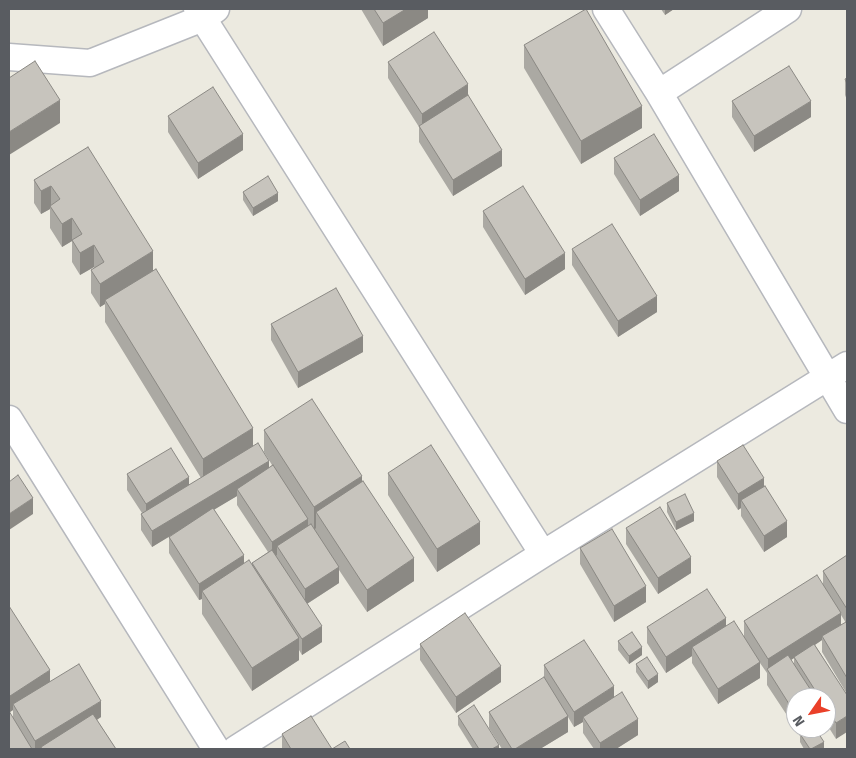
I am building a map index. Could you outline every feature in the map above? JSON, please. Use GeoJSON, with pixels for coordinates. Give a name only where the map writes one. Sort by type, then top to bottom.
{"type":"FeatureCollection","features":[{"type":"Feature","properties":{"kind":"street"},"geometry":{"type":"LineString","coordinates":[[606,9],[837,371],[847,410]]}},
{"type":"Feature","properties":{"kind":"street"},"geometry":{"type":"LineString","coordinates":[[659,93],[788,9]]}},
{"type":"Feature","properties":{"kind":"street"},"geometry":{"type":"LineString","coordinates":[[9,57],[90,63],[206,12],[542,554]]}},
{"type":"Feature","properties":{"kind":"street"},"geometry":{"type":"LineString","coordinates":[[236,749],[542,554],[837,371]]}},
{"type":"Feature","properties":{"kind":"street"},"geometry":{"type":"LineString","coordinates":[[9,419],[216,749]]}},
{"type":"Feature","properties":{"kind":"building"},"geometry":{"type":"Polygon","coordinates":[[[374,9],[406,9],[383,23],[374,9]]]}},
{"type":"Feature","properties":{"kind":"building"},"geometry":{"type":"Polygon","coordinates":[[[586,9],[642,106],[581,141],[524,45],[586,9]]]}},
{"type":"Feature","properties":{"kind":"building"},"geometry":{"type":"Polygon","coordinates":[[[434,32],[468,84],[422,114],[388,62],[434,32]]]}},
{"type":"Feature","properties":{"kind":"building"},"geometry":{"type":"Polygon","coordinates":[[[35,61],[60,100],[9,132],[9,78],[35,61]]]}},
{"type":"Feature","properties":{"kind":"building"},"geometry":{"type":"Polygon","coordinates":[[[789,66],[811,101],[754,136],[732,101],[789,66]]]}},
{"type":"Feature","properties":{"kind":"building"},"geometry":{"type":"Polygon","coordinates":[[[213,87],[243,134],[198,163],[168,116],[213,87]]]}},
{"type":"Feature","properties":{"kind":"building"},"geometry":{"type":"Polygon","coordinates":[[[468,95],[502,150],[453,180],[419,126],[468,95]]]}},
{"type":"Feature","properties":{"kind":"building"},"geometry":{"type":"Polygon","coordinates":[[[654,134],[679,175],[640,200],[614,158],[654,134]]]}},
{"type":"Feature","properties":{"kind":"building"},"geometry":{"type":"Polygon","coordinates":[[[88,147],[153,251],[100,284],[91,270],[104,262],[94,245],[80,253],[72,240],[82,234],[72,218],[62,224],[50,206],[60,199],[51,186],[41,191],[34,180],[88,147]]]}},
{"type":"Feature","properties":{"kind":"building"},"geometry":{"type":"Polygon","coordinates":[[[268,176],[278,193],[253,208],[243,192],[268,176]]]}},
{"type":"Feature","properties":{"kind":"building"},"geometry":{"type":"Polygon","coordinates":[[[523,186],[565,253],[525,279],[483,211],[523,186]]]}},
{"type":"Feature","properties":{"kind":"building"},"geometry":{"type":"Polygon","coordinates":[[[612,224],[657,296],[618,321],[572,249],[612,224]]]}},
{"type":"Feature","properties":{"kind":"building"},"geometry":{"type":"Polygon","coordinates":[[[156,269],[253,428],[203,459],[105,300],[156,269]]]}},
{"type":"Feature","properties":{"kind":"building"},"geometry":{"type":"Polygon","coordinates":[[[336,288],[363,336],[298,372],[271,324],[336,288]]]}},
{"type":"Feature","properties":{"kind":"building"},"geometry":{"type":"Polygon","coordinates":[[[312,399],[362,476],[314,507],[264,430],[312,399]]]}},
{"type":"Feature","properties":{"kind":"building"},"geometry":{"type":"Polygon","coordinates":[[[258,443],[269,461],[152,531],[141,514],[258,443]]]}},
{"type":"Feature","properties":{"kind":"building"},"geometry":{"type":"Polygon","coordinates":[[[431,445],[480,522],[437,549],[388,473],[431,445]]]}},
{"type":"Feature","properties":{"kind":"building"},"geometry":{"type":"Polygon","coordinates":[[[743,445],[764,478],[738,494],[717,461],[743,445]]]}},
{"type":"Feature","properties":{"kind":"building"},"geometry":{"type":"Polygon","coordinates":[[[171,448],[189,477],[146,504],[127,474],[171,448]]]}},
{"type":"Feature","properties":{"kind":"building"},"geometry":{"type":"Polygon","coordinates":[[[273,465],[308,519],[272,542],[237,489],[273,465]]]}},
{"type":"Feature","properties":{"kind":"building"},"geometry":{"type":"Polygon","coordinates":[[[18,475],[33,498],[9,514],[9,482],[18,475]]]}},
{"type":"Feature","properties":{"kind":"building"},"geometry":{"type":"Polygon","coordinates":[[[363,481],[414,558],[367,590],[316,512],[363,481]]]}},
{"type":"Feature","properties":{"kind":"building"},"geometry":{"type":"Polygon","coordinates":[[[765,486],[787,521],[764,536],[741,500],[765,486]]]}},
{"type":"Feature","properties":{"kind":"building"},"geometry":{"type":"Polygon","coordinates":[[[685,494],[694,513],[676,522],[667,503],[685,494]]]}},
{"type":"Feature","properties":{"kind":"building"},"geometry":{"type":"Polygon","coordinates":[[[660,507],[691,557],[658,578],[626,528],[660,507]]]}},
{"type":"Feature","properties":{"kind":"building"},"geometry":{"type":"Polygon","coordinates":[[[213,508],[244,555],[199,584],[169,537],[213,508]]]}},
{"type":"Feature","properties":{"kind":"building"},"geometry":{"type":"Polygon","coordinates":[[[311,524],[339,567],[305,589],[277,546],[311,524]]]}},
{"type":"Feature","properties":{"kind":"building"},"geometry":{"type":"Polygon","coordinates":[[[612,529],[646,586],[614,606],[580,548],[612,529]]]}},
{"type":"Feature","properties":{"kind":"building"},"geometry":{"type":"Polygon","coordinates":[[[272,550],[322,626],[302,639],[252,563],[272,550]]]}},
{"type":"Feature","properties":{"kind":"building"},"geometry":{"type":"Polygon","coordinates":[[[847,555],[847,609],[823,571],[847,555]]]}},
{"type":"Feature","properties":{"kind":"building"},"geometry":{"type":"Polygon","coordinates":[[[249,560],[299,638],[252,668],[202,591],[249,560]]]}},
{"type":"Feature","properties":{"kind":"building"},"geometry":{"type":"Polygon","coordinates":[[[817,575],[841,613],[768,659],[744,621],[817,575]]]}},
{"type":"Feature","properties":{"kind":"building"},"geometry":{"type":"Polygon","coordinates":[[[707,589],[726,618],[666,657],[647,627],[707,589]]]}},
{"type":"Feature","properties":{"kind":"building"},"geometry":{"type":"Polygon","coordinates":[[[9,606],[50,670],[10,696],[9,694],[9,606]]]}},
{"type":"Feature","properties":{"kind":"building"},"geometry":{"type":"Polygon","coordinates":[[[465,613],[501,666],[456,697],[420,644],[465,613]]]}},
{"type":"Feature","properties":{"kind":"building"},"geometry":{"type":"Polygon","coordinates":[[[734,621],[760,662],[718,689],[692,647],[734,621]]]}},
{"type":"Feature","properties":{"kind":"building"},"geometry":{"type":"Polygon","coordinates":[[[846,622],[847,624],[847,678],[822,636],[846,622]]]}},
{"type":"Feature","properties":{"kind":"building"},"geometry":{"type":"Polygon","coordinates":[[[632,632],[642,647],[629,656],[618,641],[632,632]]]}},
{"type":"Feature","properties":{"kind":"building"},"geometry":{"type":"Polygon","coordinates":[[[584,640],[614,686],[574,712],[544,665],[584,640]]]}},
{"type":"Feature","properties":{"kind":"building"},"geometry":{"type":"Polygon","coordinates":[[[814,644],[847,695],[847,716],[836,723],[836,688],[814,688],[794,657],[814,644]]]}},
{"type":"Feature","properties":{"kind":"building"},"geometry":{"type":"Polygon","coordinates":[[[788,655],[809,688],[786,688],[786,699],[767,669],[788,655]]]}},
{"type":"Feature","properties":{"kind":"building"},"geometry":{"type":"Polygon","coordinates":[[[647,657],[658,674],[648,681],[636,664],[647,657]]]}},
{"type":"Feature","properties":{"kind":"building"},"geometry":{"type":"Polygon","coordinates":[[[79,664],[101,701],[35,741],[13,704],[79,664]]]}},
{"type":"Feature","properties":{"kind":"building"},"geometry":{"type":"Polygon","coordinates":[[[544,677],[568,716],[515,749],[512,749],[489,712],[544,677]]]}},
{"type":"Feature","properties":{"kind":"building"},"geometry":{"type":"Polygon","coordinates":[[[622,692],[638,719],[600,743],[583,717],[622,692]]]}},
{"type":"Feature","properties":{"kind":"building"},"geometry":{"type":"Polygon","coordinates":[[[474,705],[499,745],[492,749],[479,749],[458,716],[474,705]]]}},
{"type":"Feature","properties":{"kind":"building"},"geometry":{"type":"Polygon","coordinates":[[[9,711],[32,749],[9,749],[9,711]]]}},
{"type":"Feature","properties":{"kind":"building"},"geometry":{"type":"Polygon","coordinates":[[[93,714],[116,749],[42,749],[41,747],[93,714]]]}},
{"type":"Feature","properties":{"kind":"building"},"geometry":{"type":"Polygon","coordinates":[[[311,716],[332,749],[291,749],[282,734],[311,716]]]}},
{"type":"Feature","properties":{"kind":"building"},"geometry":{"type":"Polygon","coordinates":[[[803,738],[821,738],[824,742],[810,749],[803,738]]]}},
{"type":"Feature","properties":{"kind":"building"},"geometry":{"type":"Polygon","coordinates":[[[345,741],[350,749],[332,749],[345,741]]]}}]}
